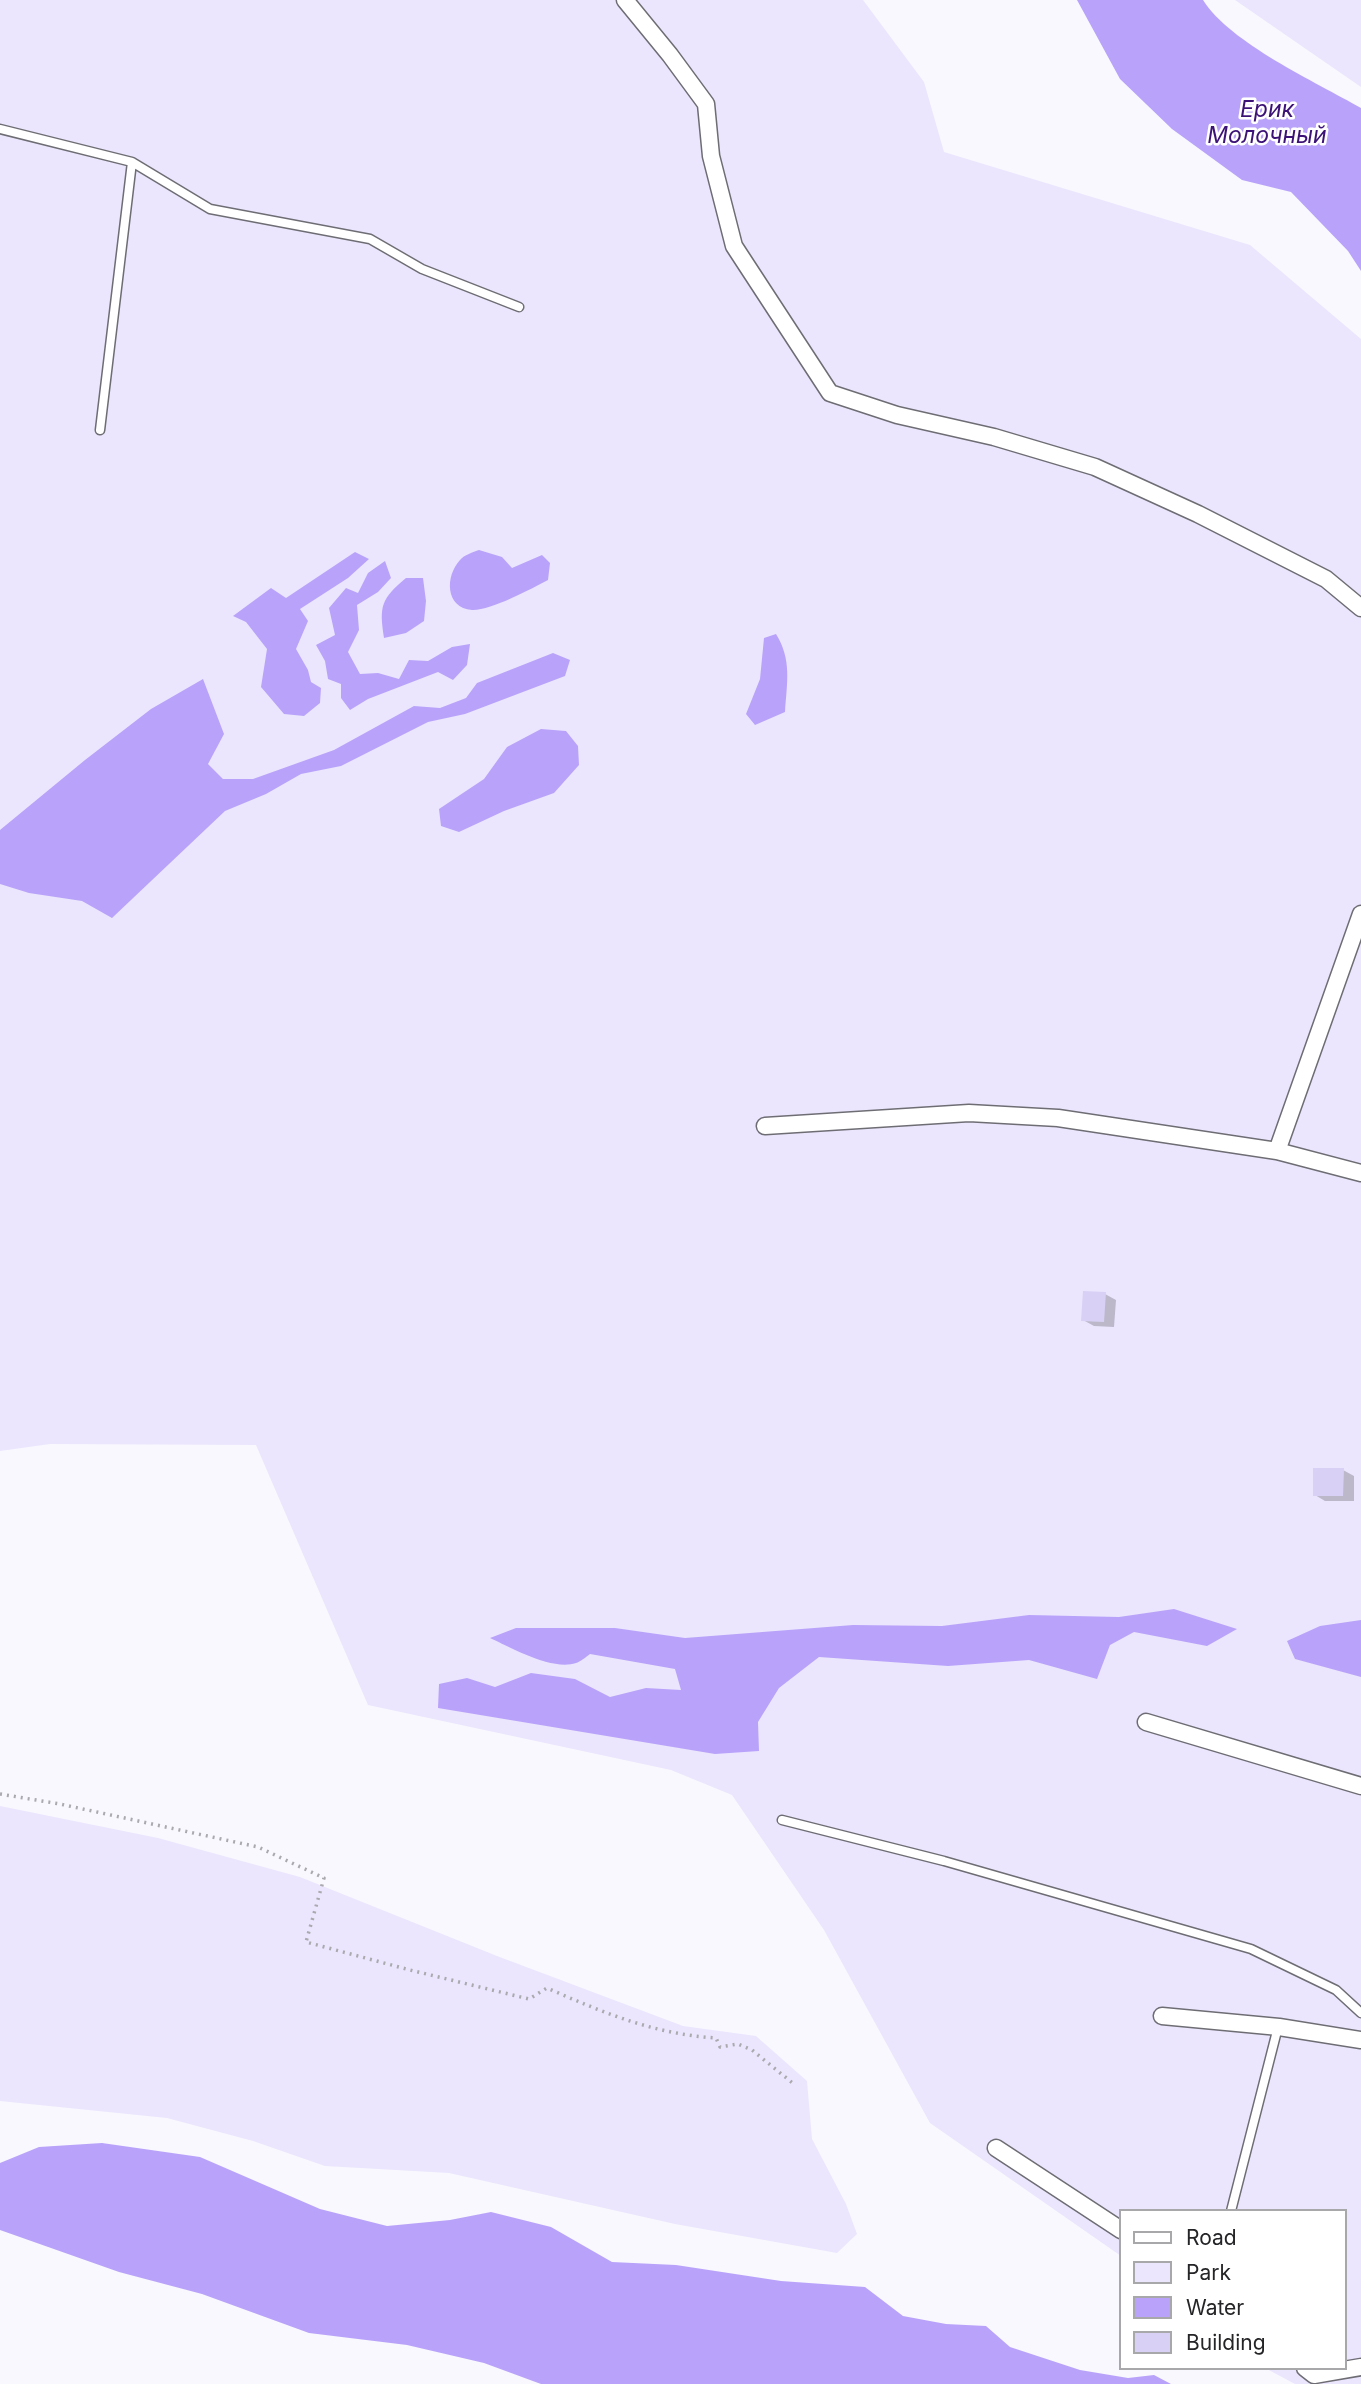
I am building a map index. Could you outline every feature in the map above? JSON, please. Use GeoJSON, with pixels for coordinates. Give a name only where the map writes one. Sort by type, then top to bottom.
{"type":"FeatureCollection","features":[{"type":"Feature","properties":{"kind":"street"},"geometry":{"type":"LineString","coordinates":[[625,0],[706,104],[711,156],[734,246],[830,393],[897,415],[994,437],[1095,467],[1198,514],[1326,579],[1361,608]]}},
{"type":"Feature","properties":{"kind":"street"},"geometry":{"type":"LineString","coordinates":[[1277,1151],[1361,915]]}},
{"type":"Feature","properties":{"kind":"street"},"geometry":{"type":"LineString","coordinates":[[765,1126],[969,1113],[1058,1118],[1277,1151],[1361,1173]]}},
{"type":"Feature","properties":{"kind":"street"},"geometry":{"type":"LineString","coordinates":[[1146,1722],[1361,1786]]}},
{"type":"Feature","properties":{"kind":"street"},"geometry":{"type":"LineString","coordinates":[[1163,2016],[1279,2027],[1361,2040]]}},
{"type":"Feature","properties":{"kind":"street"},"geometry":{"type":"LineString","coordinates":[[996,2148],[1120,2229]]}},
{"type":"Feature","properties":{"kind":"street"},"geometry":{"type":"LineString","coordinates":[[1308,2370],[1314,2375],[1343,2370]]}},
{"type":"Feature","properties":{"kind":"lane"},"geometry":{"type":"LineString","coordinates":[[0,129],[132,162],[210,209],[370,239],[422,269],[519,307]]}},
{"type":"Feature","properties":{"kind":"lane"},"geometry":{"type":"LineString","coordinates":[[100,430],[132,162]]}},
{"type":"Feature","properties":{"kind":"lane"},"geometry":{"type":"LineString","coordinates":[[782,1820],[996,1875],[1251,1950],[1336,1990],[1361,2013]]}},
{"type":"Feature","properties":{"kind":"lane"},"geometry":{"type":"LineString","coordinates":[[1232,2209],[1279,2027]]}},
{"type":"Feature","properties":{"kind":"path"},"geometry":{"type":"LineString","coordinates":[[0,1794],[60,1804],[258,1847],[324,1878],[306,1942],[529,1999],[547,1988],[645,2027],[695,2037],[716,2038],[720,2047],[738,2043],[752,2050],[795,2085]]}},
{"type":"Feature","properties":{"kind":"green space"},"geometry":{"type":"Polygon","coordinates":[[[0,0],[863,0],[924,82],[944,152],[1250,245],[1361,339],[1361,2384],[1295,2384],[1269,2370],[1347,2370],[1347,2209],[1120,2209],[1120,2255],[930,2123],[824,1930],[732,1795],[671,1770],[368,1705],[256,1445],[50,1444],[0,1451],[0,0]]]}},
{"type":"Feature","properties":{"kind":"green space"},"geometry":{"type":"Polygon","coordinates":[[[1235,0],[1361,0],[1361,87],[1235,0]]]}},
{"type":"Feature","properties":{"kind":"green space"},"geometry":{"type":"Polygon","coordinates":[[[0,1806],[158,1838],[300,1877],[497,1956],[683,2026],[756,2036],[807,2081],[812,2139],[846,2204],[857,2234],[837,2253],[675,2224],[449,2173],[325,2166],[253,2141],[167,2118],[0,2101],[0,1806]]]}},
{"type":"Feature","properties":{"kind":"water","name":"Ерик Молочный"},"geometry":{"type":"Polygon","coordinates":[[[1077,0],[1203,0],[1216,16],[1253,46],[1361,108],[1361,271],[1348,251],[1291,192],[1242,180],[1172,129],[1120,79],[1077,0]]]}},
{"type":"Feature","properties":{"kind":"water"},"geometry":{"type":"Polygon","coordinates":[[[479,550],[502,557],[512,568],[542,555],[550,563],[548,580],[489,607],[472,610],[463,608],[452,598],[452,574],[462,558],[479,550]]]}},
{"type":"Feature","properties":{"kind":"water"},"geometry":{"type":"Polygon","coordinates":[[[355,552],[369,559],[348,578],[300,609],[308,621],[296,649],[308,670],[311,682],[321,688],[320,703],[304,716],[284,714],[261,687],[267,649],[246,622],[233,616],[271,588],[286,598],[355,552]]]}},
{"type":"Feature","properties":{"kind":"water"},"geometry":{"type":"Polygon","coordinates":[[[385,561],[391,578],[378,592],[357,605],[359,630],[348,652],[360,674],[378,673],[399,679],[409,660],[428,661],[452,647],[470,644],[467,665],[453,680],[438,672],[368,699],[350,710],[341,698],[341,684],[328,679],[325,661],[316,645],[335,635],[329,608],[346,588],[358,593],[368,573],[385,561]]]}},
{"type":"Feature","properties":{"kind":"water"},"geometry":{"type":"Polygon","coordinates":[[[406,578],[423,578],[426,601],[424,621],[406,633],[384,638],[384,604],[391,592],[406,578]]]}},
{"type":"Feature","properties":{"kind":"water"},"geometry":{"type":"Polygon","coordinates":[[[776,634],[786,662],[785,712],[755,725],[746,714],[760,679],[764,638],[776,634]]]}},
{"type":"Feature","properties":{"kind":"water"},"geometry":{"type":"Polygon","coordinates":[[[553,653],[570,660],[565,676],[465,714],[428,722],[341,766],[301,774],[266,794],[225,811],[112,918],[82,901],[29,893],[0,884],[0,830],[151,709],[203,679],[224,734],[208,764],[223,779],[253,779],[334,750],[414,706],[440,708],[466,698],[477,683],[553,653]]]}},
{"type":"Feature","properties":{"kind":"water"},"geometry":{"type":"Polygon","coordinates":[[[541,729],[566,731],[578,746],[579,765],[554,793],[504,811],[459,832],[441,826],[439,809],[484,779],[507,747],[541,729]]]}},
{"type":"Feature","properties":{"kind":"water"},"geometry":{"type":"Polygon","coordinates":[[[1174,1609],[1237,1629],[1207,1646],[1134,1632],[1110,1645],[1097,1679],[1029,1660],[948,1666],[819,1657],[779,1688],[758,1722],[759,1751],[715,1754],[438,1708],[439,1684],[467,1678],[495,1687],[531,1673],[575,1679],[610,1697],[646,1688],[681,1690],[675,1669],[590,1654],[576,1663],[556,1664],[532,1657],[490,1638],[516,1628],[615,1628],[685,1638],[853,1625],[942,1626],[1029,1615],[1119,1617],[1174,1609]]]}},
{"type":"Feature","properties":{"kind":"water"},"geometry":{"type":"Polygon","coordinates":[[[1361,1620],[1361,1677],[1295,1659],[1287,1641],[1320,1626],[1361,1620]]]}},
{"type":"Feature","properties":{"kind":"water"},"geometry":{"type":"Polygon","coordinates":[[[102,2143],[200,2157],[320,2209],[387,2226],[450,2220],[491,2212],[551,2227],[612,2262],[676,2265],[781,2281],[865,2287],[903,2316],[946,2324],[986,2326],[1010,2347],[1080,2370],[1128,2378],[1154,2375],[1171,2384],[541,2384],[484,2363],[407,2345],[309,2333],[202,2294],[119,2272],[0,2230],[0,2163],[39,2147],[102,2143]]]}},
{"type":"Feature","properties":{"kind":"building"},"geometry":{"type":"Polygon","coordinates":[[[1083,1291],[1106,1292],[1104,1322],[1081,1321],[1083,1291]]]}},
{"type":"Feature","properties":{"kind":"building"},"geometry":{"type":"Polygon","coordinates":[[[1313,1468],[1344,1468],[1343,1496],[1313,1496],[1313,1468]]]}}]}
